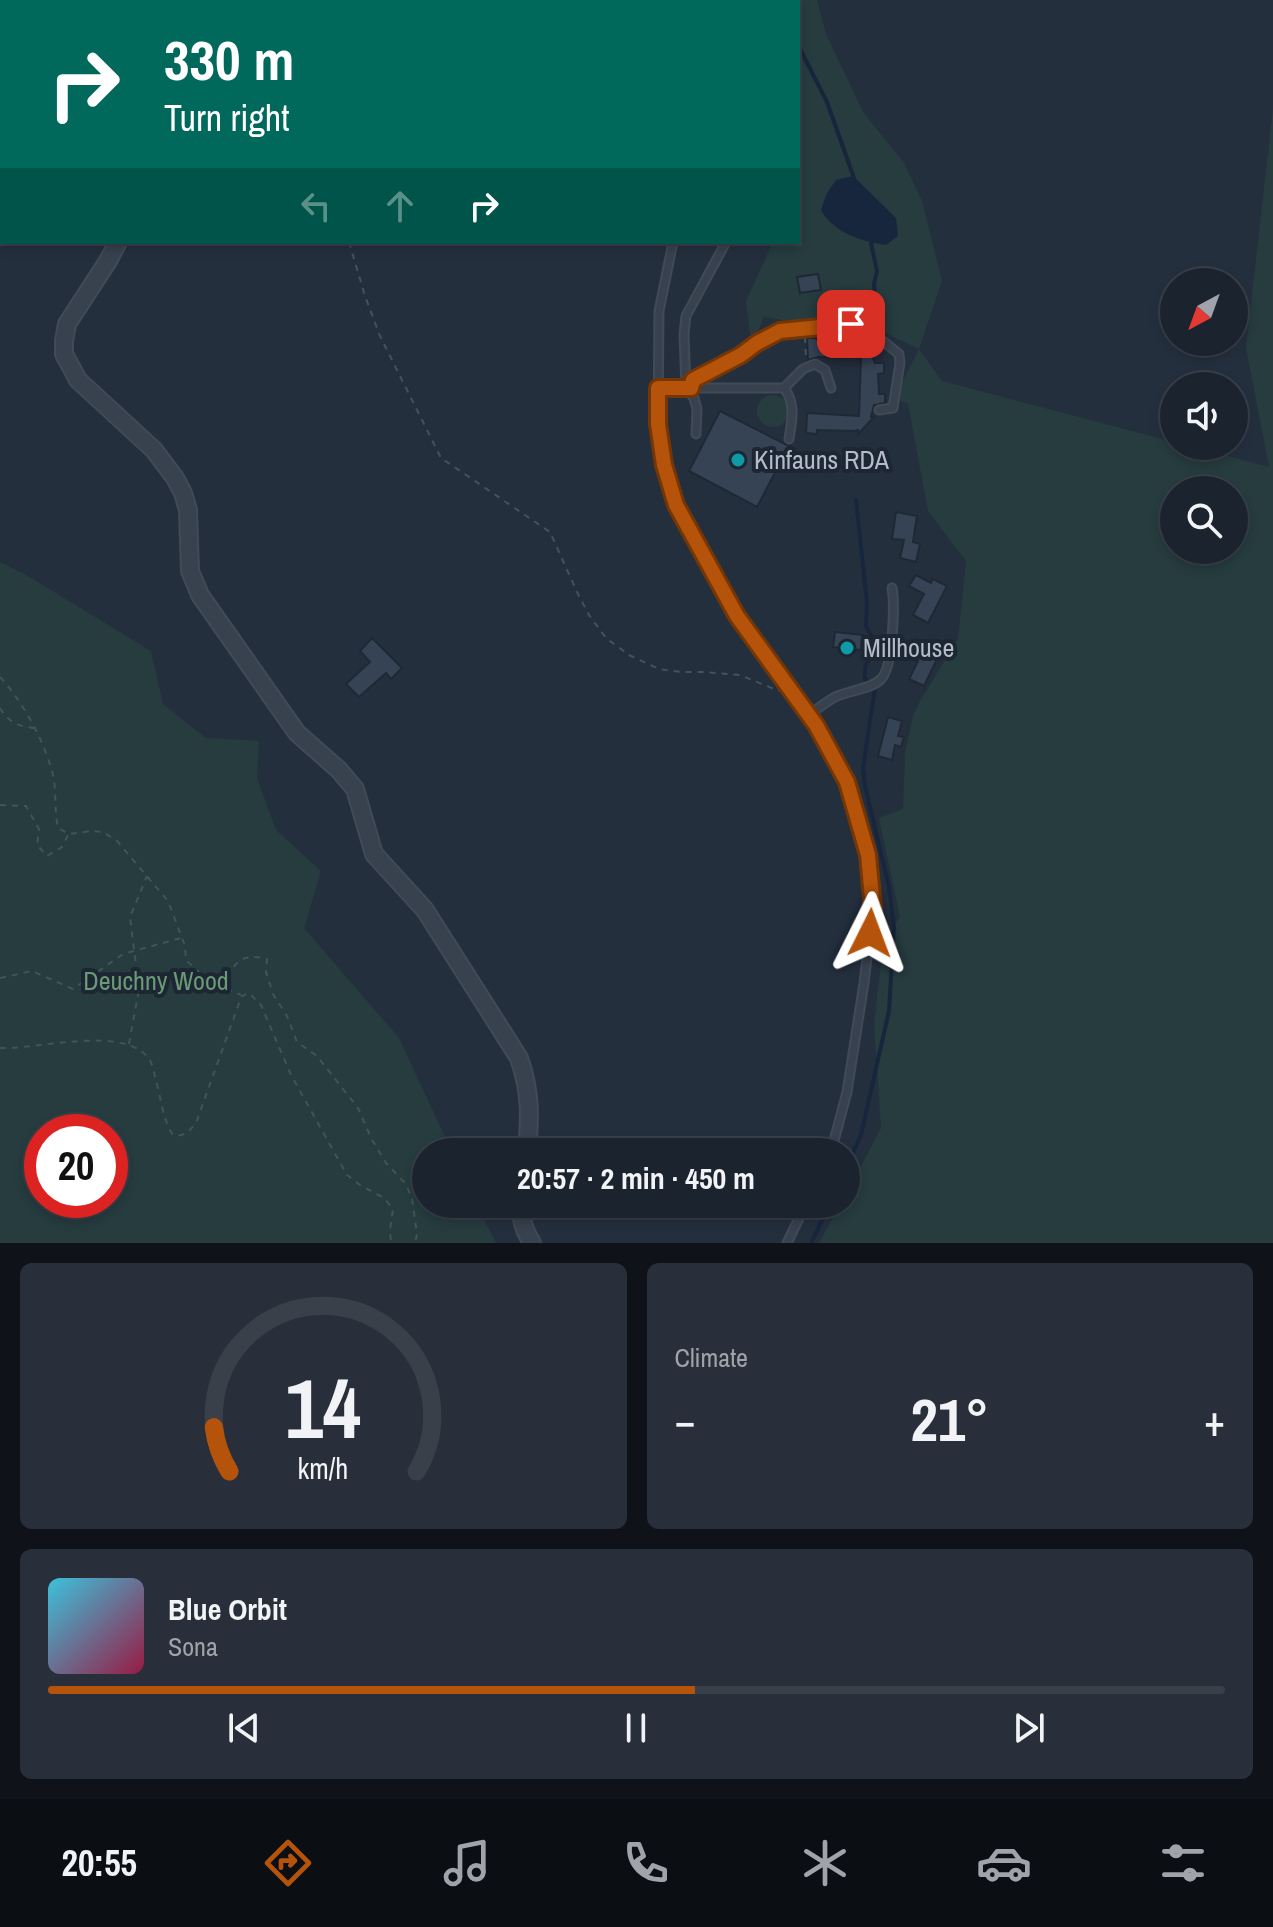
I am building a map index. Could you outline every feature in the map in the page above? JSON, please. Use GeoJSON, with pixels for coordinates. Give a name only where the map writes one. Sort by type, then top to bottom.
{"type":"FeatureCollection","features":[{"type":"Feature","properties":{"kind":"street"},"geometry":{"type":"LineString","coordinates":[[117,244],[67,324],[64,354],[70,368],[88,391],[154,450],[175,478],[188,510],[190,571],[200,595],[297,733],[339,770],[355,789],[374,854],[425,910],[519,1058],[530,1113],[528,1138]]}},
{"type":"Feature","properties":{"kind":"street"},"geometry":{"type":"LineString","coordinates":[[522,1218],[532,1243]]}},
{"type":"Feature","properties":{"kind":"lane"},"geometry":{"type":"LineString","coordinates":[[673,244],[659,311],[658,424],[664,465],[676,505],[737,616],[816,725],[847,782],[868,855],[873,908],[847,1092],[835,1138]]}},
{"type":"Feature","properties":{"kind":"lane"},"geometry":{"type":"LineString","coordinates":[[696,434],[697,409],[688,388],[684,334],[686,316],[725,244]]}},
{"type":"Feature","properties":{"kind":"lane"},"geometry":{"type":"LineString","coordinates":[[688,388],[693,380],[780,331],[851,324],[883,341],[899,354],[893,408],[879,410]]}},
{"type":"Feature","properties":{"kind":"lane"},"geometry":{"type":"LineString","coordinates":[[658,388],[784,388],[803,369],[815,364],[825,370],[831,388]]}},
{"type":"Feature","properties":{"kind":"lane"},"geometry":{"type":"LineString","coordinates":[[784,388],[791,397],[793,408],[789,439]]}},
{"type":"Feature","properties":{"kind":"lane"},"geometry":{"type":"LineString","coordinates":[[809,715],[833,698],[880,681],[886,673],[893,632],[892,588]]}},
{"type":"Feature","properties":{"kind":"lane"},"geometry":{"type":"LineString","coordinates":[[787,1243],[799,1218]]}},
{"type":"Feature","properties":{"kind":"path"},"geometry":{"type":"LineString","coordinates":[[350,244],[380,336],[441,458],[550,532],[583,604],[606,638],[629,655],[659,669],[740,675],[796,697]]}},
{"type":"Feature","properties":{"kind":"path"},"geometry":{"type":"LineString","coordinates":[[805,338],[805,351]]}},
{"type":"Feature","properties":{"kind":"path"},"geometry":{"type":"LineString","coordinates":[[0,677],[30,717],[53,773],[58,828],[69,834],[103,832],[117,841],[168,901],[185,946],[186,960],[206,979],[242,996]]}},
{"type":"Feature","properties":{"kind":"path"},"geometry":{"type":"LineString","coordinates":[[0,708],[20,727],[35,728]]}},
{"type":"Feature","properties":{"kind":"path"},"geometry":{"type":"LineString","coordinates":[[0,805],[26,806],[39,829],[37,845],[47,856],[62,847],[69,834]]}},
{"type":"Feature","properties":{"kind":"path"},"geometry":{"type":"LineString","coordinates":[[129,1045],[139,989],[130,917],[147,876]]}},
{"type":"Feature","properties":{"kind":"path"},"geometry":{"type":"LineString","coordinates":[[0,978],[32,971],[73,989],[123,954],[182,938]]}},
{"type":"Feature","properties":{"kind":"path"},"geometry":{"type":"LineString","coordinates":[[217,984],[239,961],[251,955],[267,959],[266,972],[273,994],[287,1016],[297,1042],[317,1056],[358,1108],[386,1163],[408,1189],[417,1234],[415,1243]]}},
{"type":"Feature","properties":{"kind":"path"},"geometry":{"type":"LineString","coordinates":[[0,1048],[99,1040],[129,1045],[150,1060],[167,1126],[173,1135],[179,1136],[187,1134],[196,1123],[242,996],[249,993],[261,1005],[291,1075],[347,1175],[384,1198],[393,1209],[391,1243]]}},
{"type":"Feature","properties":{"kind":"green space"},"geometry":{"type":"Polygon","coordinates":[[[800,0],[817,0],[826,34],[863,112],[904,163],[922,201],[942,281],[919,349],[850,316],[796,322],[764,317],[757,333],[750,335],[746,301],[772,244],[800,244],[800,0]]]}},
{"type":"Feature","properties":{"kind":"green space"},"geometry":{"type":"Polygon","coordinates":[[[1273,108],[1273,1243],[819,1243],[832,1218],[860,1218],[860,1168],[881,1128],[874,1024],[884,938],[900,917],[879,818],[903,809],[905,753],[913,716],[958,639],[966,561],[928,511],[908,404],[901,401],[899,389],[919,349],[942,381],[1160,438],[1160,460],[1243,460],[1269,467],[1248,356],[1273,108]]]}},
{"type":"Feature","properties":{"kind":"green space"},"geometry":{"type":"Polygon","coordinates":[[[773,395],[784,400],[789,411],[784,422],[773,427],[762,422],[757,411],[762,400],[773,395]]]}},
{"type":"Feature","properties":{"kind":"green space","name":"Deuchny Wood"},"geometry":{"type":"Polygon","coordinates":[[[0,562],[151,651],[163,704],[206,738],[259,741],[257,778],[276,830],[321,871],[304,928],[399,1038],[445,1138],[412,1138],[412,1218],[484,1218],[496,1243],[0,1243],[0,562]]]}},
{"type":"Feature","properties":{"kind":"water"},"geometry":{"type":"Polygon","coordinates":[[[853,176],[896,218],[898,236],[886,245],[849,235],[826,218],[821,210],[836,180],[853,176]]]}},
{"type":"Feature","properties":{"kind":"building"},"geometry":{"type":"Polygon","coordinates":[[[818,274],[821,290],[800,293],[797,277],[818,274]]]}},
{"type":"Feature","properties":{"kind":"building"},"geometry":{"type":"Polygon","coordinates":[[[807,338],[815,338],[821,343],[862,344],[875,363],[884,363],[884,373],[878,374],[879,394],[885,394],[885,403],[874,405],[871,417],[874,417],[858,434],[858,430],[806,433],[807,413],[859,416],[861,358],[818,357],[808,360],[807,338]]]}},
{"type":"Feature","properties":{"kind":"building","name":"Kinfauns RDA"},"geometry":{"type":"Polygon","coordinates":[[[720,411],[789,446],[757,507],[689,471],[720,411]]]}},
{"type":"Feature","properties":{"kind":"building"},"geometry":{"type":"Polygon","coordinates":[[[896,512],[917,516],[913,542],[920,544],[916,562],[900,558],[904,540],[892,539],[896,512]]]}},
{"type":"Feature","properties":{"kind":"building"},"geometry":{"type":"Polygon","coordinates":[[[916,575],[931,583],[933,579],[947,586],[928,623],[913,615],[924,594],[909,586],[916,575]]]}},
{"type":"Feature","properties":{"kind":"building"},"geometry":{"type":"Polygon","coordinates":[[[835,632],[863,635],[861,650],[833,647],[835,632]]]}},
{"type":"Feature","properties":{"kind":"building"},"geometry":{"type":"Polygon","coordinates":[[[372,638],[402,668],[391,679],[386,673],[359,697],[346,684],[370,662],[360,651],[372,638]]]}},
{"type":"Feature","properties":{"kind":"building"},"geometry":{"type":"Polygon","coordinates":[[[915,639],[941,651],[924,686],[909,679],[918,661],[907,656],[915,639]]]}},
{"type":"Feature","properties":{"kind":"building"},"geometry":{"type":"Polygon","coordinates":[[[888,717],[902,721],[898,736],[904,737],[901,747],[895,745],[892,760],[878,756],[888,717]]]}},
{"type":"Feature","properties":{"kind":"waterway"},"geometry":{"type":"LineString","coordinates":[[800,49],[827,102],[854,178]]}},
{"type":"Feature","properties":{"kind":"waterway"},"geometry":{"type":"LineString","coordinates":[[871,243],[877,271],[874,284],[877,323],[873,331]]}},
{"type":"Feature","properties":{"kind":"waterway"},"geometry":{"type":"LineString","coordinates":[[856,500],[867,602],[866,626],[874,641],[865,667],[865,679],[875,688],[863,768],[889,887],[894,927],[889,1011],[860,1138]]}},
{"type":"Feature","properties":{"kind":"waterway"},"geometry":{"type":"LineString","coordinates":[[811,1243],[823,1218]]}},
{"type":"Feature","properties":{"kind":"place","name":"Kinfauns RDA"},"geometry":{"type":"Point","coordinates":[738,460]}},
{"type":"Feature","properties":{"kind":"place","name":"Millhouse"},"geometry":{"type":"Point","coordinates":[847,648]}},
{"type":"Feature","properties":{"kind":"route"},"geometry":{"type":"LineString","coordinates":[[851,324],[780,331],[693,380],[691,388],[658,388],[658,424],[664,465],[676,505],[737,616],[816,725],[847,782],[868,855],[873,908],[870,933]]}}]}
